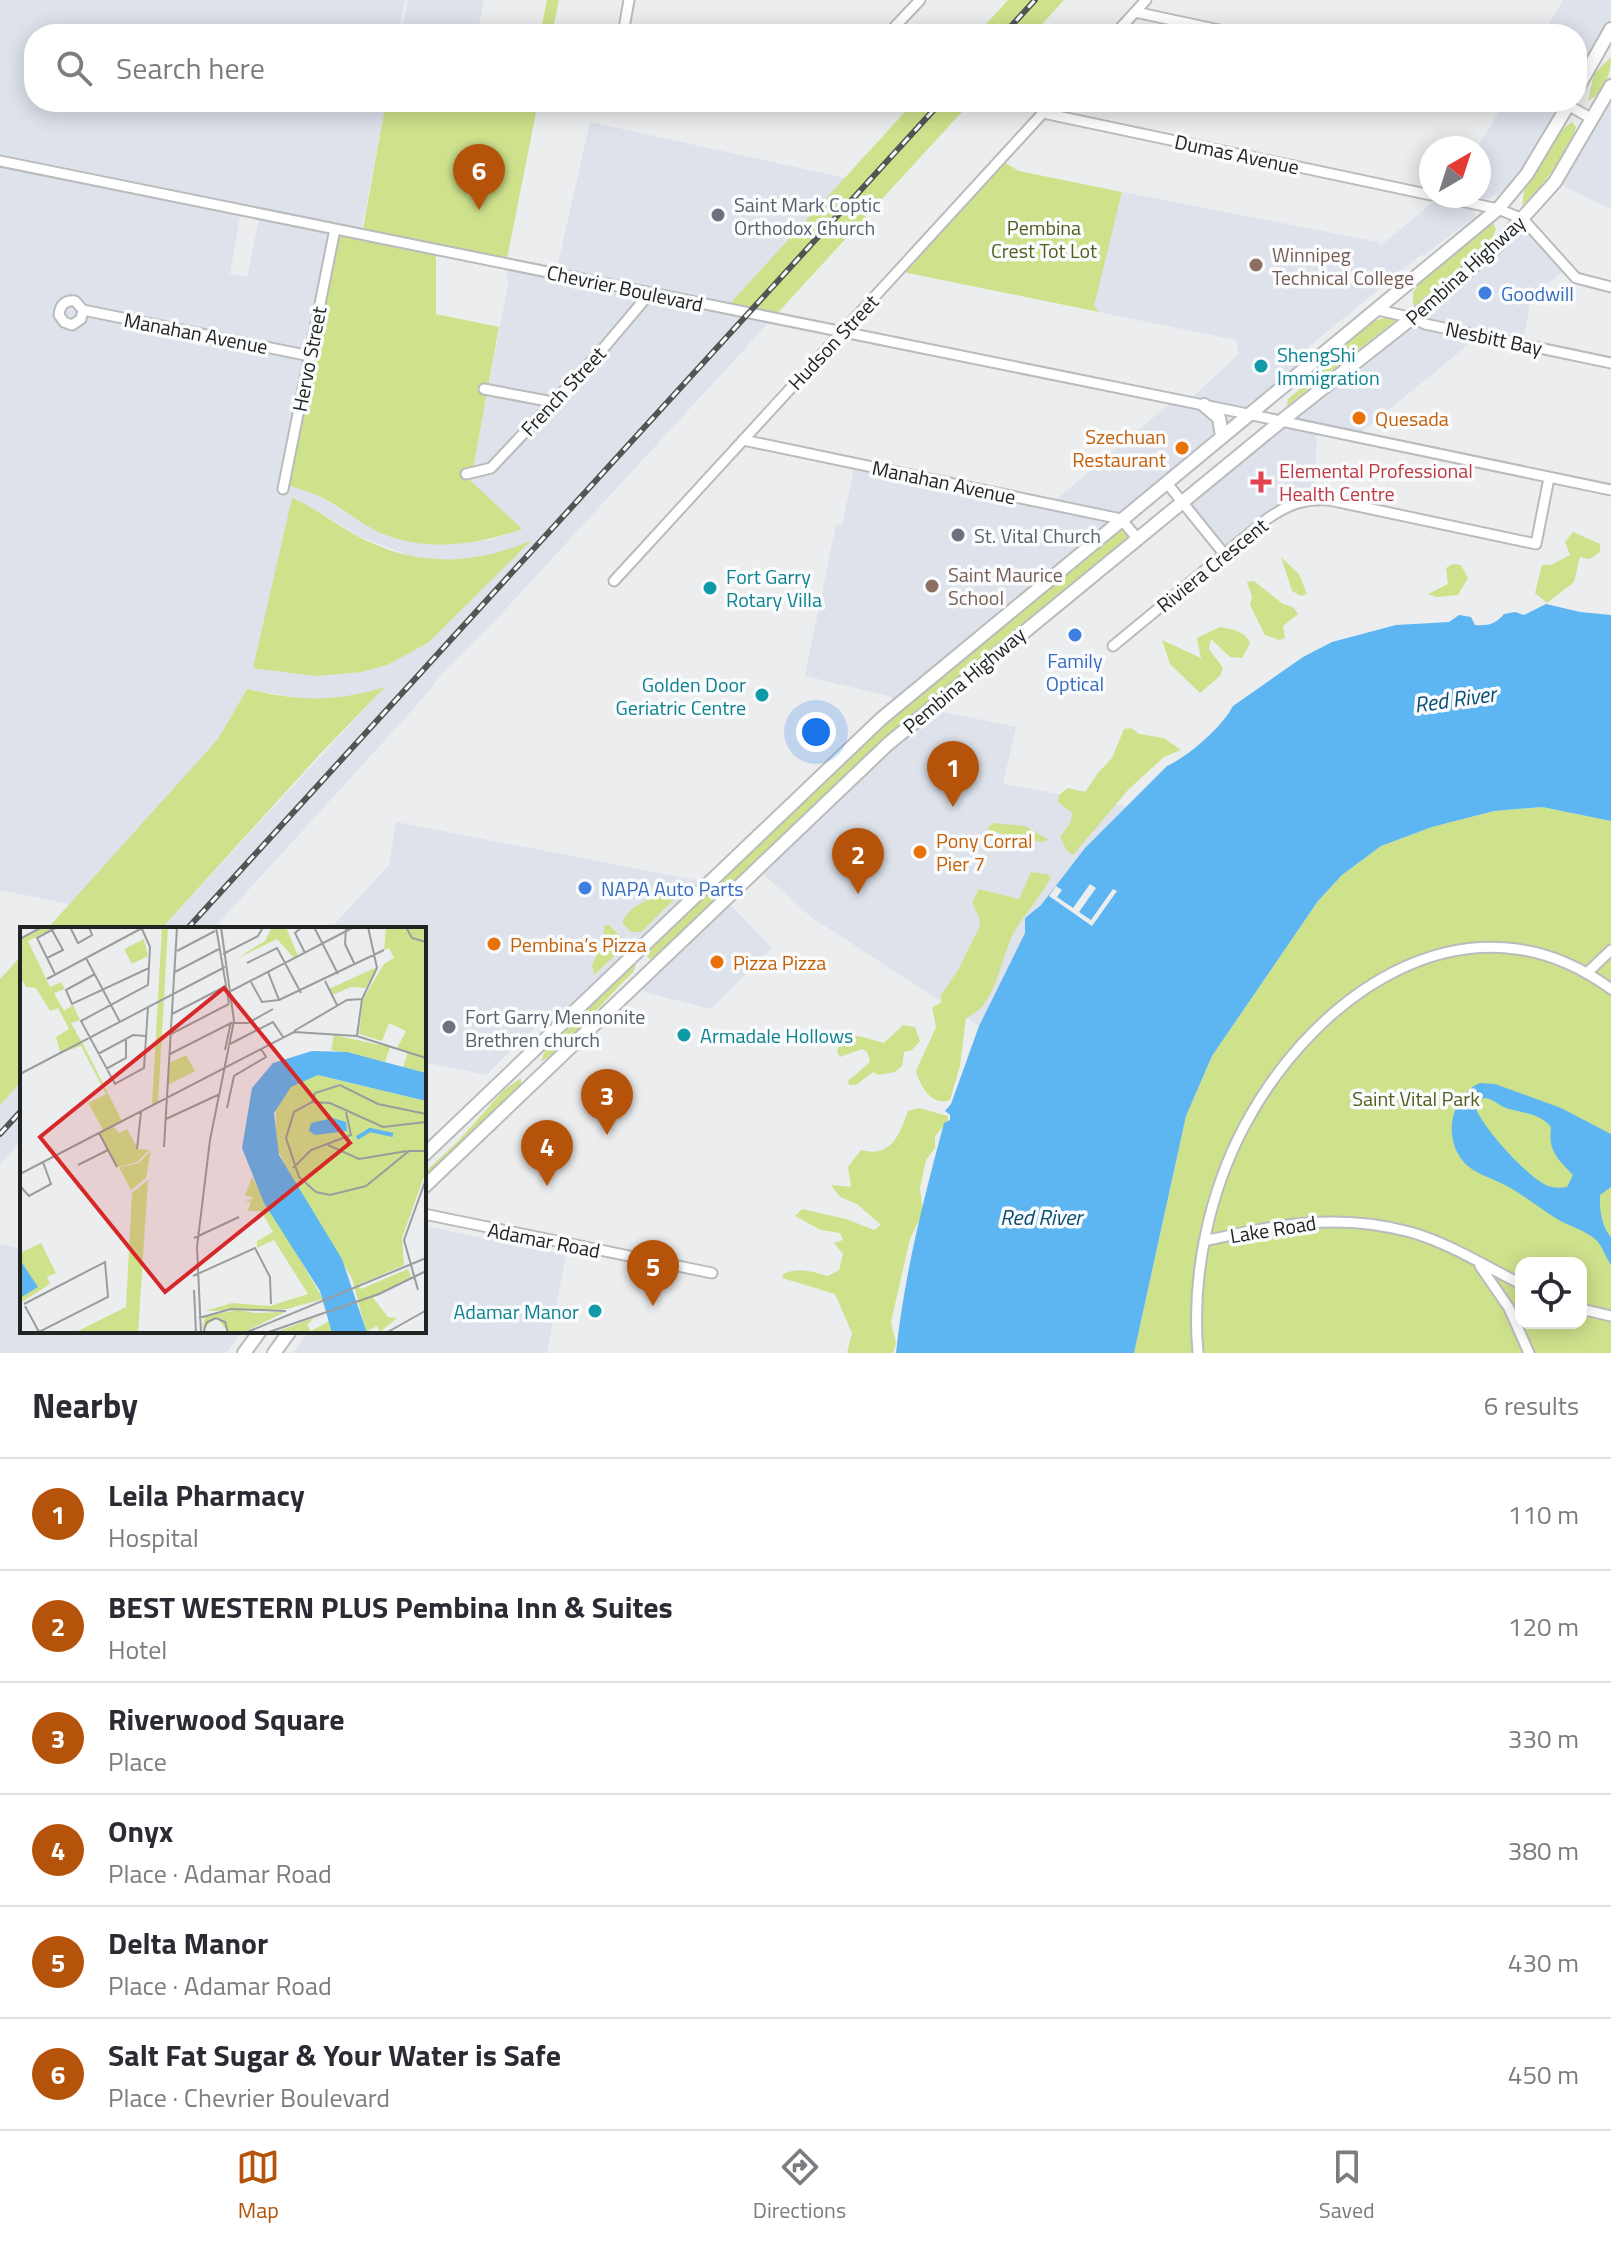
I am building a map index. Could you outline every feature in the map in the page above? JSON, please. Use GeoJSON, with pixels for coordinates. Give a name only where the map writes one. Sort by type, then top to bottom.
{"type":"FeatureCollection","features":[{"type":"Feature","properties":{"kind":"main road"},"geometry":{"type":"LineString","coordinates":[[1587,72],[1610,33]]}},
{"type":"Feature","properties":{"kind":"main road","name":"Pembina Highway"},"geometry":{"type":"LineString","coordinates":[[426,1185],[833,795],[926,710],[1413,318],[1498,245],[1555,182],[1611,86]]}},
{"type":"Feature","properties":{"kind":"main road","name":"Pembina Highway"},"geometry":{"type":"LineString","coordinates":[[426,1153],[836,760],[1014,608],[1498,209],[1527,174],[1560,112]]}},
{"type":"Feature","properties":{"kind":"main road"},"geometry":{"type":"LineString","coordinates":[[1204,405],[1219,418],[1222,436]]}},
{"type":"Feature","properties":{"kind":"main road"},"geometry":{"type":"LineString","coordinates":[[1014,608],[1029,626]]}},
{"type":"Feature","properties":{"kind":"main road"},"geometry":{"type":"LineString","coordinates":[[244,1353],[259,1333]]}},
{"type":"Feature","properties":{"kind":"main road"},"geometry":{"type":"LineString","coordinates":[[274,1353],[289,1333]]}},
{"type":"Feature","properties":{"kind":"street"},"geometry":{"type":"LineString","coordinates":[[625,24],[629,0]]}},
{"type":"Feature","properties":{"kind":"street"},"geometry":{"type":"LineString","coordinates":[[897,24],[920,0]]}},
{"type":"Feature","properties":{"kind":"street"},"geometry":{"type":"LineString","coordinates":[[1124,24],[1146,0]]}},
{"type":"Feature","properties":{"kind":"street"},"geometry":{"type":"LineString","coordinates":[[1135,12],[1191,24]]}},
{"type":"Feature","properties":{"kind":"street"},"geometry":{"type":"LineString","coordinates":[[1580,112],[1592,119]]}},
{"type":"Feature","properties":{"kind":"street","name":"Dumas Avenue"},"geometry":{"type":"LineString","coordinates":[[1043,113],[1419,192]]}},
{"type":"Feature","properties":{"kind":"street","name":"Hudson Street"},"geometry":{"type":"LineString","coordinates":[[614,581],[1043,113]]}},
{"type":"Feature","properties":{"kind":"street","name":"Chevrier Boulevard"},"geometry":{"type":"LineString","coordinates":[[0,161],[1611,490]]}},
{"type":"Feature","properties":{"kind":"street"},"geometry":{"type":"LineString","coordinates":[[1491,207],[1523,219],[1576,278],[1611,287]]}},
{"type":"Feature","properties":{"kind":"street","name":"Hervo Street"},"geometry":{"type":"LineString","coordinates":[[283,489],[335,229]]}},
{"type":"Feature","properties":{"kind":"street","name":"French Street"},"geometry":{"type":"LineString","coordinates":[[466,474],[491,468],[602,350],[650,293]]}},
{"type":"Feature","properties":{"kind":"street","name":"Manahan Avenue"},"geometry":{"type":"LineString","coordinates":[[83,310],[310,356]]}},
{"type":"Feature","properties":{"kind":"street","name":"Nesbitt Bay"},"geometry":{"type":"LineString","coordinates":[[1378,310],[1425,324],[1611,363]]}},
{"type":"Feature","properties":{"kind":"street"},"geometry":{"type":"LineString","coordinates":[[484,389],[553,402]]}},
{"type":"Feature","properties":{"kind":"street","name":"Manahan Avenue"},"geometry":{"type":"LineString","coordinates":[[743,440],[1121,519]]}},
{"type":"Feature","properties":{"kind":"street","name":"Riviera Crescent"},"geometry":{"type":"LineString","coordinates":[[1113,646],[1290,504],[1314,499],[1363,506],[1536,544],[1549,478]]}},
{"type":"Feature","properties":{"kind":"street"},"geometry":{"type":"LineString","coordinates":[[1166,482],[1225,555]]}},
{"type":"Feature","properties":{"kind":"street"},"geometry":{"type":"LineString","coordinates":[[1121,519],[1137,538]]}},
{"type":"Feature","properties":{"kind":"street"},"geometry":{"type":"LineString","coordinates":[[1198,1353],[1196,1314],[1204,1241],[1228,1163],[1260,1099],[1295,1053],[1364,987],[1407,964],[1484,945],[1516,947],[1587,973],[1611,989]]}},
{"type":"Feature","properties":{"kind":"street"},"geometry":{"type":"LineString","coordinates":[[1587,973],[1611,950]]}},
{"type":"Feature","properties":{"kind":"street","name":"Adamar Road"},"geometry":{"type":"LineString","coordinates":[[426,1214],[712,1273]]}},
{"type":"Feature","properties":{"kind":"street","name":"Lake Road"},"geometry":{"type":"LineString","coordinates":[[1204,1241],[1282,1224],[1333,1220],[1412,1232],[1445,1245],[1515,1281]]}},
{"type":"Feature","properties":{"kind":"street"},"geometry":{"type":"LineString","coordinates":[[1479,1263],[1509,1308],[1529,1353]]}},
{"type":"Feature","properties":{"kind":"street"},"geometry":{"type":"LineString","coordinates":[[1587,1310],[1611,1316]]}},
{"type":"Feature","properties":{"kind":"shaded area"},"geometry":{"type":"Polygon","coordinates":[[[0,0],[405,0],[400,24],[24,24],[24,112],[384,112],[311,492],[383,534],[438,545],[492,540],[521,529],[471,481],[508,284],[506,264],[556,273],[590,122],[845,178],[727,308],[773,318],[490,626],[445,670],[416,706],[215,927],[163,927],[384,688],[356,696],[312,700],[247,689],[218,739],[70,904],[0,890],[0,0]],[[241,210],[230,274],[247,277],[260,214],[241,210]],[[292,499],[254,668],[361,672],[387,665],[428,643],[529,541],[504,552],[476,558],[444,560],[413,557],[358,536],[292,499]]]}},
{"type":"Feature","properties":{"kind":"shaded area"},"geometry":{"type":"Polygon","coordinates":[[[408,0],[484,0],[479,24],[403,24],[408,0]]]}},
{"type":"Feature","properties":{"kind":"shaded area"},"geometry":{"type":"Polygon","coordinates":[[[1563,0],[1611,0],[1611,32],[1587,68],[1587,24],[1549,24],[1563,0]]]}},
{"type":"Feature","properties":{"kind":"shaded area"},"geometry":{"type":"Polygon","coordinates":[[[1611,86],[1611,209],[1555,182],[1611,86]]]}},
{"type":"Feature","properties":{"kind":"shaded area"},"geometry":{"type":"Polygon","coordinates":[[[1498,112],[1557,112],[1521,169],[1501,193],[1491,197],[1491,136],[1485,136],[1498,112]]]}},
{"type":"Feature","properties":{"kind":"shaded area"},"geometry":{"type":"Polygon","coordinates":[[[1122,192],[1379,242],[1380,246],[1426,208],[1473,208],[1476,216],[1421,255],[1307,348],[1325,352],[901,702],[805,676],[836,524],[842,525],[855,464],[1051,504],[1175,399],[1187,402],[1239,354],[1236,340],[1099,312],[1093,306],[1122,192]]]}},
{"type":"Feature","properties":{"kind":"shaded area"},"geometry":{"type":"Polygon","coordinates":[[[1523,219],[1567,268],[1532,296],[1522,344],[1479,336],[1355,437],[1317,429],[1314,499],[1290,504],[1225,555],[1181,502],[1523,219]]]}},
{"type":"Feature","properties":{"kind":"shaded area"},"geometry":{"type":"Polygon","coordinates":[[[929,709],[1016,727],[1003,784],[1126,806],[1085,848],[1041,905],[1025,918],[1025,933],[979,1026],[811,917],[757,868],[929,709]]]}},
{"type":"Feature","properties":{"kind":"shaded area"},"geometry":{"type":"Polygon","coordinates":[[[396,822],[705,882],[552,1029],[536,1026],[486,1075],[426,1062],[426,927],[332,927],[389,865],[396,822]]]}},
{"type":"Feature","properties":{"kind":"shaded area"},"geometry":{"type":"Polygon","coordinates":[[[725,899],[772,948],[711,1009],[647,993],[636,984],[725,899]]]}},
{"type":"Feature","properties":{"kind":"shaded area"},"geometry":{"type":"Polygon","coordinates":[[[20,1083],[20,1142],[0,1164],[0,1105],[20,1083]]]}},
{"type":"Feature","properties":{"kind":"shaded area"},"geometry":{"type":"Polygon","coordinates":[[[426,1226],[566,1255],[547,1353],[293,1353],[308,1333],[426,1333],[426,1226]]]}},
{"type":"Feature","properties":{"kind":"shaded area"},"geometry":{"type":"Polygon","coordinates":[[[0,1244],[20,1249],[20,1333],[241,1333],[226,1353],[0,1353],[0,1244]]]}},
{"type":"Feature","properties":{"kind":"green space"},"geometry":{"type":"Polygon","coordinates":[[[547,0],[559,0],[554,24],[542,24],[547,0]]]}},
{"type":"Feature","properties":{"kind":"green space"},"geometry":{"type":"Polygon","coordinates":[[[1008,0],[1064,0],[1042,24],[986,24],[1008,0]]]}},
{"type":"Feature","properties":{"kind":"green space"},"geometry":{"type":"Polygon","coordinates":[[[1611,57],[1606,82],[1588,101],[1594,74],[1611,57]]]}},
{"type":"Feature","properties":{"kind":"green space"},"geometry":{"type":"Polygon","coordinates":[[[384,112],[536,112],[506,264],[436,250],[436,314],[499,327],[471,481],[522,529],[488,539],[453,544],[400,540],[376,531],[319,496],[284,484],[335,229],[362,234],[384,112]]]}},
{"type":"Feature","properties":{"kind":"green space"},"geometry":{"type":"Polygon","coordinates":[[[905,112],[962,112],[773,318],[726,308],[905,112]]]}},
{"type":"Feature","properties":{"kind":"green space"},"geometry":{"type":"Polygon","coordinates":[[[1572,122],[1576,127],[1562,158],[1522,206],[1524,191],[1562,130],[1572,122]]]}},
{"type":"Feature","properties":{"kind":"green space","name":"Pembina Crest Tot Lot"},"geometry":{"type":"Polygon","coordinates":[[[1000,160],[1019,171],[1122,192],[1094,306],[1099,312],[898,271],[1000,160]]]}},
{"type":"Feature","properties":{"kind":"green space"},"geometry":{"type":"Polygon","coordinates":[[[1493,223],[1496,229],[1491,240],[1415,306],[1413,293],[1420,282],[1493,223]]]}},
{"type":"Feature","properties":{"kind":"green space"},"geometry":{"type":"Polygon","coordinates":[[[1385,318],[1395,321],[1287,406],[1288,399],[1327,366],[1361,330],[1385,318]]]}},
{"type":"Feature","properties":{"kind":"green space"},"geometry":{"type":"Polygon","coordinates":[[[292,498],[357,536],[379,546],[422,558],[488,555],[532,540],[428,643],[387,665],[361,672],[316,676],[253,668],[292,498]]]}},
{"type":"Feature","properties":{"kind":"green space"},"geometry":{"type":"Polygon","coordinates":[[[1120,519],[1137,538],[929,709],[656,965],[639,948],[836,760],[1120,519]]]}},
{"type":"Feature","properties":{"kind":"green space"},"geometry":{"type":"Polygon","coordinates":[[[1573,532],[1600,544],[1600,552],[1590,559],[1580,557],[1574,582],[1547,603],[1535,593],[1542,565],[1551,565],[1570,555],[1565,542],[1573,532]]]}},
{"type":"Feature","properties":{"kind":"green space"},"geometry":{"type":"Polygon","coordinates":[[[1281,557],[1299,574],[1307,594],[1301,596],[1292,591],[1281,557]]]}},
{"type":"Feature","properties":{"kind":"green space"},"geometry":{"type":"Polygon","coordinates":[[[1453,564],[1461,565],[1468,578],[1458,595],[1437,597],[1428,594],[1448,584],[1446,568],[1453,564]]]}},
{"type":"Feature","properties":{"kind":"green space"},"geometry":{"type":"Polygon","coordinates":[[[1254,581],[1283,604],[1293,607],[1298,614],[1283,626],[1285,638],[1280,640],[1265,635],[1250,605],[1252,597],[1247,582],[1254,581]]]}},
{"type":"Feature","properties":{"kind":"green space"},"geometry":{"type":"Polygon","coordinates":[[[1220,627],[1241,633],[1250,643],[1242,658],[1230,657],[1211,639],[1209,649],[1223,668],[1220,676],[1200,693],[1170,664],[1162,640],[1201,658],[1197,638],[1220,627]]]}},
{"type":"Feature","properties":{"kind":"green space"},"geometry":{"type":"Polygon","coordinates":[[[385,687],[163,927],[49,927],[218,739],[247,689],[284,696],[348,696],[385,687]]]}},
{"type":"Feature","properties":{"kind":"green space"},"geometry":{"type":"Polygon","coordinates":[[[1131,728],[1139,734],[1164,738],[1181,750],[1164,757],[1129,789],[1073,855],[1067,851],[1060,837],[1071,822],[1072,813],[1058,802],[1059,795],[1068,788],[1085,792],[1112,758],[1124,729],[1131,728]]]}},
{"type":"Feature","properties":{"kind":"green space","name":"Saint Vital Park"},"geometry":{"type":"Polygon","coordinates":[[[1542,807],[1611,821],[1611,1353],[1134,1353],[1186,1116],[1212,1056],[1318,901],[1342,875],[1381,846],[1432,827],[1494,811],[1542,807]]]}},
{"type":"Feature","properties":{"kind":"green space"},"geometry":{"type":"Polygon","coordinates":[[[994,823],[1025,826],[1049,840],[1041,842],[989,831],[988,827],[994,823]]]}},
{"type":"Feature","properties":{"kind":"green space"},"geometry":{"type":"Polygon","coordinates":[[[1031,872],[1051,877],[1010,940],[992,991],[977,1011],[966,1018],[960,1066],[950,1100],[938,1101],[924,1089],[916,1071],[936,1027],[932,1007],[941,1003],[941,995],[958,970],[980,926],[972,903],[979,889],[1019,899],[1031,872]]]}},
{"type":"Feature","properties":{"kind":"green space"},"geometry":{"type":"Polygon","coordinates":[[[667,888],[682,892],[641,932],[631,932],[623,924],[623,919],[633,908],[667,888]]]}},
{"type":"Feature","properties":{"kind":"green space"},"geometry":{"type":"Polygon","coordinates":[[[605,925],[609,925],[622,938],[623,948],[594,975],[592,965],[601,947],[605,925]]]}},
{"type":"Feature","properties":{"kind":"green space"},"geometry":{"type":"Polygon","coordinates":[[[20,957],[20,1083],[0,1105],[0,979],[20,957]]]}},
{"type":"Feature","properties":{"kind":"green space"},"geometry":{"type":"Polygon","coordinates":[[[635,964],[633,972],[586,1022],[541,1061],[545,1051],[635,964]]]}},
{"type":"Feature","properties":{"kind":"green space"},"geometry":{"type":"Polygon","coordinates":[[[903,1025],[915,1027],[920,1041],[912,1050],[904,1052],[902,1066],[895,1072],[878,1075],[873,1072],[856,1085],[849,1085],[848,1081],[870,1062],[867,1052],[862,1049],[840,1057],[837,1051],[842,1036],[859,1036],[884,1043],[903,1025]]]}},
{"type":"Feature","properties":{"kind":"green space"},"geometry":{"type":"Polygon","coordinates":[[[521,1078],[521,1085],[515,1092],[426,1178],[426,1171],[504,1090],[521,1078]]]}},
{"type":"Feature","properties":{"kind":"green space"},"geometry":{"type":"Polygon","coordinates":[[[919,1108],[948,1116],[948,1121],[935,1136],[935,1148],[926,1160],[920,1188],[923,1212],[910,1239],[891,1322],[896,1343],[893,1353],[847,1353],[852,1333],[835,1294],[782,1278],[784,1273],[795,1271],[828,1276],[839,1270],[843,1254],[834,1243],[843,1240],[840,1233],[821,1230],[795,1216],[802,1209],[846,1219],[874,1230],[881,1225],[857,1204],[840,1197],[831,1185],[851,1187],[848,1167],[861,1150],[871,1152],[887,1148],[901,1129],[908,1111],[919,1108]]]}},
{"type":"Feature","properties":{"kind":"water","name":"Red River"},"geometry":{"type":"Polygon","coordinates":[[[1546,604],[1611,615],[1611,821],[1542,807],[1494,811],[1432,827],[1381,846],[1342,875],[1318,901],[1212,1056],[1186,1116],[1134,1353],[896,1353],[909,1266],[922,1208],[944,1123],[950,1120],[950,1115],[945,1111],[951,1104],[979,1026],[1025,933],[1025,918],[1041,905],[1085,848],[1167,766],[1213,732],[1233,706],[1303,657],[1332,642],[1396,625],[1449,622],[1459,615],[1471,617],[1475,625],[1488,625],[1504,614],[1515,612],[1524,615],[1546,604]]]}},
{"type":"Feature","properties":{"kind":"water"},"geometry":{"type":"Polygon","coordinates":[[[1480,1083],[1495,1084],[1561,1108],[1611,1134],[1611,1187],[1600,1195],[1600,1200],[1603,1223],[1611,1237],[1611,1265],[1591,1236],[1557,1219],[1463,1161],[1453,1140],[1453,1117],[1470,1089],[1480,1083]],[[1486,1098],[1480,1099],[1475,1106],[1486,1126],[1506,1150],[1539,1181],[1550,1187],[1567,1187],[1573,1175],[1555,1154],[1551,1127],[1537,1117],[1486,1098]]]}},
{"type":"Feature","properties":{"kind":"pier"},"geometry":{"type":"Polygon","coordinates":[[[1090,884],[1096,888],[1079,912],[1091,920],[1113,889],[1117,891],[1092,926],[1049,896],[1056,886],[1062,890],[1057,897],[1073,908],[1090,884]]]}},
{"type":"Feature","properties":{"kind":"railway"},"geometry":{"type":"LineString","coordinates":[[1013,24],[1035,0]]}},
{"type":"Feature","properties":{"kind":"railway"},"geometry":{"type":"LineString","coordinates":[[189,927],[932,112]]}},
{"type":"Feature","properties":{"kind":"railway"},"geometry":{"type":"LineString","coordinates":[[0,1134],[20,1112]]}},
{"type":"Feature","properties":{"kind":"place","name":"Salt Fat Sugar & Your Water is Safe"},"geometry":{"type":"Point","coordinates":[479,210]}},
{"type":"Feature","properties":{"kind":"place","name":"Saint Mark Coptic Orthodox Church"},"geometry":{"type":"Point","coordinates":[718,215]}},
{"type":"Feature","properties":{"kind":"place","name":"Winnipeg Technical College"},"geometry":{"type":"Point","coordinates":[1256,265]}},
{"type":"Feature","properties":{"kind":"place","name":"Goodwill"},"geometry":{"type":"Point","coordinates":[1485,293]}},
{"type":"Feature","properties":{"kind":"place","name":"ShengShi Immigration"},"geometry":{"type":"Point","coordinates":[1261,366]}},
{"type":"Feature","properties":{"kind":"place","name":"Quesada"},"geometry":{"type":"Point","coordinates":[1359,418]}},
{"type":"Feature","properties":{"kind":"place","name":"Szechuan Restaurant"},"geometry":{"type":"Point","coordinates":[1182,448]}},
{"type":"Feature","properties":{"kind":"place","name":"Elemental Professional Health Centre"},"geometry":{"type":"Point","coordinates":[1261,482]}},
{"type":"Feature","properties":{"kind":"place","name":"St. Vital Church"},"geometry":{"type":"Point","coordinates":[958,535]}},
{"type":"Feature","properties":{"kind":"place","name":"Saint Maurice School"},"geometry":{"type":"Point","coordinates":[932,586]}},
{"type":"Feature","properties":{"kind":"place","name":"Fort Garry Rotary Villa"},"geometry":{"type":"Point","coordinates":[710,588]}},
{"type":"Feature","properties":{"kind":"place","name":"Family Optical"},"geometry":{"type":"Point","coordinates":[1075,635]}},
{"type":"Feature","properties":{"kind":"place","name":"Golden Door Geriatric Centre"},"geometry":{"type":"Point","coordinates":[762,695]}},
{"type":"Feature","properties":{"kind":"place","name":"Leila Pharmacy"},"geometry":{"type":"Point","coordinates":[953,807]}},
{"type":"Feature","properties":{"kind":"place","name":"Pony Corral Pier 7"},"geometry":{"type":"Point","coordinates":[920,852]}},
{"type":"Feature","properties":{"kind":"place","name":"NAPA Auto Parts"},"geometry":{"type":"Point","coordinates":[585,888]}},
{"type":"Feature","properties":{"kind":"place","name":"BEST WESTERN PLUS Pembina Inn & Suites"},"geometry":{"type":"Point","coordinates":[858,894]}},
{"type":"Feature","properties":{"kind":"place","name":"Pembina’s Pizza"},"geometry":{"type":"Point","coordinates":[494,944]}},
{"type":"Feature","properties":{"kind":"place","name":"Pizza Pizza"},"geometry":{"type":"Point","coordinates":[717,962]}},
{"type":"Feature","properties":{"kind":"place","name":"Fort Garry Mennonite Brethren church"},"geometry":{"type":"Point","coordinates":[449,1027]}},
{"type":"Feature","properties":{"kind":"place","name":"Armadale Hollows"},"geometry":{"type":"Point","coordinates":[684,1035]}},
{"type":"Feature","properties":{"kind":"place","name":"Riverwood Square"},"geometry":{"type":"Point","coordinates":[607,1135]}},
{"type":"Feature","properties":{"kind":"place","name":"Onyx"},"geometry":{"type":"Point","coordinates":[547,1186]}},
{"type":"Feature","properties":{"kind":"place","name":"Delta Manor"},"geometry":{"type":"Point","coordinates":[653,1306]}},
{"type":"Feature","properties":{"kind":"place","name":"Adamar Manor"},"geometry":{"type":"Point","coordinates":[595,1311]}}]}
